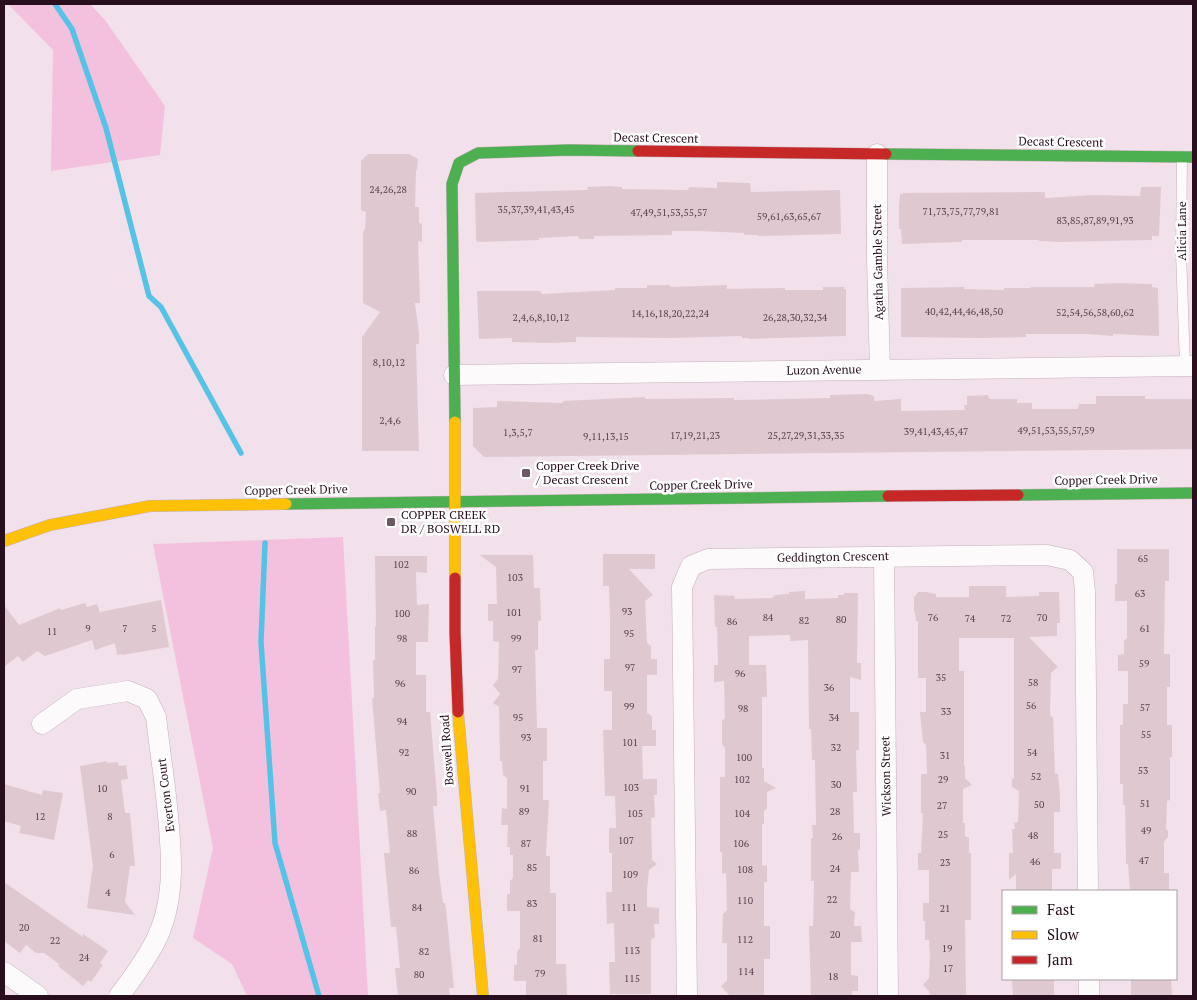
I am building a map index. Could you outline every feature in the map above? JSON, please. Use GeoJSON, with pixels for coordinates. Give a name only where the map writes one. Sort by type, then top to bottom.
{"type":"FeatureCollection","features":[{"type":"Feature","properties":{"kind":"street","name":"Decast Crescent"},"geometry":{"type":"LineString","coordinates":[[456,501],[452,184],[460,163],[478,153],[569,150],[1188,157]]}},
{"type":"Feature","properties":{"kind":"street","name":"Agatha Gamble Street"},"geometry":{"type":"LineString","coordinates":[[877,154],[880,370]]}},
{"type":"Feature","properties":{"kind":"street","name":"Luzon Avenue"},"geometry":{"type":"LineString","coordinates":[[454,375],[1189,366]]}},
{"type":"Feature","properties":{"kind":"street","name":"Copper Creek Drive"},"geometry":{"type":"LineString","coordinates":[[4,541],[50,525],[150,506],[1193,493]]}},
{"type":"Feature","properties":{"kind":"street","name":"Boswell Road"},"geometry":{"type":"LineString","coordinates":[[456,501],[455,632],[458,724],[482,996]]}},
{"type":"Feature","properties":{"kind":"street","name":"Geddington Crescent"},"geometry":{"type":"LineString","coordinates":[[687,996],[682,587],[691,566],[708,558],[1047,555],[1070,560],[1083,572],[1088,890]]}},
{"type":"Feature","properties":{"kind":"street","name":"Wickson Street"},"geometry":{"type":"LineString","coordinates":[[884,557],[888,996]]}},
{"type":"Feature","properties":{"kind":"street","name":"Everton Court"},"geometry":{"type":"LineString","coordinates":[[42,724],[77,699],[128,691],[148,699],[156,717],[171,840],[172,874],[163,918],[155,941],[136,973],[119,996]]}},
{"type":"Feature","properties":{"kind":"street"},"geometry":{"type":"LineString","coordinates":[[4,972],[38,996]]}},
{"type":"Feature","properties":{"kind":"street"},"geometry":{"type":"LineString","coordinates":[[1089,980],[1089,996]]}},
{"type":"Feature","properties":{"kind":"lane","name":"Alicia Lane"},"geometry":{"type":"LineString","coordinates":[[1188,157],[1181,253],[1189,366]]}},
{"type":"Feature","properties":{"kind":"shaded area"},"geometry":{"type":"Polygon","coordinates":[[[8,4],[90,4],[105,20],[165,106],[160,155],[51,171],[53,50],[8,4]]]}},
{"type":"Feature","properties":{"kind":"shaded area"},"geometry":{"type":"Polygon","coordinates":[[[343,537],[368,996],[247,996],[232,964],[193,938],[213,848],[153,544],[343,537]]]}},
{"type":"Feature","properties":{"kind":"building"},"geometry":{"type":"Polygon","coordinates":[[[368,154],[409,154],[418,159],[415,207],[419,207],[419,223],[422,224],[422,242],[418,241],[420,303],[415,303],[419,333],[419,344],[416,344],[419,451],[362,451],[362,337],[380,312],[363,303],[363,232],[365,229],[366,212],[361,210],[361,161],[368,154]]]}},
{"type":"Feature","properties":{"kind":"building"},"geometry":{"type":"Polygon","coordinates":[[[717,182],[750,183],[751,192],[840,190],[841,234],[758,236],[744,235],[744,233],[672,231],[672,235],[594,236],[594,239],[579,239],[578,236],[539,238],[539,240],[477,242],[476,239],[475,193],[588,190],[587,187],[609,186],[622,187],[622,189],[688,190],[689,187],[717,188],[717,182]]]}},
{"type":"Feature","properties":{"kind":"building"},"geometry":{"type":"Polygon","coordinates":[[[1141,187],[1161,187],[1159,236],[1152,236],[1152,240],[1059,242],[1039,240],[962,240],[962,242],[902,244],[901,229],[899,229],[899,205],[900,194],[903,193],[1045,192],[1045,198],[1093,195],[1140,196],[1141,187]]]}},
{"type":"Feature","properties":{"kind":"building"},"geometry":{"type":"Polygon","coordinates":[[[1095,284],[1152,284],[1152,287],[1158,288],[1159,336],[1026,334],[1026,337],[901,337],[901,288],[964,287],[964,289],[1004,290],[1004,288],[1031,287],[1094,287],[1095,284]]]}},
{"type":"Feature","properties":{"kind":"building"},"geometry":{"type":"Polygon","coordinates":[[[647,285],[669,285],[671,287],[727,285],[727,289],[785,288],[785,290],[823,290],[823,287],[844,287],[846,289],[846,336],[749,339],[742,338],[742,336],[670,338],[576,337],[576,342],[547,343],[512,342],[512,338],[479,339],[477,291],[540,291],[542,294],[615,290],[615,288],[647,288],[647,285]]]}},
{"type":"Feature","properties":{"kind":"building"},"geometry":{"type":"Polygon","coordinates":[[[867,394],[874,396],[874,401],[901,399],[901,411],[965,410],[964,405],[967,405],[967,396],[988,395],[989,399],[1017,399],[1017,403],[1032,403],[1032,409],[1078,409],[1079,404],[1096,404],[1096,396],[1145,396],[1145,399],[1193,399],[1193,449],[484,457],[473,446],[473,408],[497,407],[497,401],[563,403],[563,401],[645,397],[645,399],[734,398],[734,400],[830,398],[830,395],[867,394]]]}},
{"type":"Feature","properties":{"kind":"building"},"geometry":{"type":"Polygon","coordinates":[[[1117,549],[1169,549],[1169,581],[1165,581],[1164,654],[1170,654],[1170,687],[1167,687],[1167,725],[1172,725],[1172,757],[1170,757],[1170,800],[1167,801],[1166,829],[1168,837],[1164,842],[1164,873],[1169,873],[1169,890],[1130,890],[1128,864],[1126,864],[1125,805],[1123,805],[1123,784],[1120,784],[1120,725],[1123,725],[1123,704],[1128,704],[1128,671],[1118,671],[1118,655],[1124,654],[1124,641],[1127,638],[1127,601],[1115,601],[1115,584],[1117,584],[1117,549]]]}},
{"type":"Feature","properties":{"kind":"building"},"geometry":{"type":"Polygon","coordinates":[[[603,554],[655,554],[655,569],[629,569],[653,595],[645,601],[647,643],[651,646],[651,659],[657,659],[657,675],[647,675],[647,713],[652,716],[652,730],[656,730],[656,746],[642,746],[643,779],[657,779],[657,795],[654,795],[655,817],[651,818],[652,860],[657,864],[649,870],[647,889],[647,907],[659,908],[659,924],[654,924],[655,937],[651,940],[651,994],[610,994],[609,962],[615,962],[614,923],[607,924],[606,892],[612,892],[612,853],[609,853],[609,828],[616,828],[615,796],[605,796],[603,730],[612,730],[612,691],[604,691],[604,659],[610,659],[610,620],[609,586],[603,586],[603,554]]]}},
{"type":"Feature","properties":{"kind":"building"},"geometry":{"type":"Polygon","coordinates":[[[480,555],[533,555],[534,588],[540,588],[541,621],[538,621],[538,650],[535,650],[537,728],[547,728],[547,761],[543,761],[543,800],[549,800],[546,856],[550,856],[550,893],[556,893],[556,964],[566,964],[567,996],[526,996],[526,981],[514,981],[514,965],[517,965],[517,952],[520,948],[520,911],[507,911],[507,894],[510,894],[510,881],[513,878],[513,855],[510,855],[510,847],[507,847],[508,825],[501,825],[502,808],[507,809],[507,778],[503,775],[502,761],[500,761],[499,707],[493,703],[500,694],[493,685],[498,679],[499,642],[493,641],[493,621],[488,621],[488,604],[497,604],[496,567],[480,555]]]}},
{"type":"Feature","properties":{"kind":"building"},"geometry":{"type":"Polygon","coordinates":[[[375,556],[427,556],[427,573],[416,572],[417,605],[429,604],[428,642],[416,642],[416,675],[426,675],[426,712],[430,712],[437,796],[437,806],[433,806],[439,873],[443,903],[445,903],[446,909],[454,988],[449,988],[450,996],[398,996],[395,968],[400,968],[396,927],[391,927],[384,853],[390,853],[386,810],[380,811],[372,698],[374,698],[373,660],[375,660],[376,626],[375,556]]]}},
{"type":"Feature","properties":{"kind":"building"},"geometry":{"type":"Polygon","coordinates":[[[969,586],[1006,586],[1006,597],[1039,596],[1039,592],[1059,592],[1060,623],[1057,623],[1057,636],[1029,637],[1058,667],[1051,673],[1050,715],[1053,718],[1055,774],[1058,774],[1060,796],[1060,812],[1054,812],[1054,853],[1061,853],[1061,869],[1052,869],[1052,890],[1016,890],[1016,874],[1009,880],[1009,853],[1013,853],[1012,829],[1015,829],[1014,823],[1018,822],[1019,791],[1012,787],[1012,780],[1014,778],[1014,638],[959,638],[959,671],[964,671],[965,778],[972,785],[963,789],[963,823],[965,823],[965,836],[969,838],[969,853],[971,853],[971,920],[965,920],[966,996],[930,996],[929,991],[923,985],[929,978],[929,940],[925,940],[923,903],[929,903],[929,870],[918,870],[918,853],[921,853],[923,813],[921,813],[921,774],[927,774],[926,745],[923,742],[920,712],[926,712],[926,678],[918,678],[918,621],[916,621],[914,613],[914,597],[918,592],[927,592],[936,594],[936,597],[969,597],[969,586]]]}},
{"type":"Feature","properties":{"kind":"building"},"geometry":{"type":"Polygon","coordinates":[[[805,591],[805,599],[838,598],[838,595],[844,595],[844,593],[858,593],[857,663],[861,663],[861,680],[850,677],[850,712],[859,712],[859,750],[856,750],[857,792],[853,792],[854,833],[860,833],[860,850],[858,850],[859,872],[851,872],[850,909],[855,912],[854,926],[861,926],[862,942],[851,942],[851,975],[858,976],[858,991],[852,991],[852,996],[811,996],[809,926],[813,926],[814,881],[811,881],[811,838],[813,838],[812,825],[816,825],[815,760],[812,760],[811,729],[809,729],[808,640],[790,641],[790,635],[749,636],[749,665],[766,665],[767,697],[762,697],[762,768],[764,768],[764,781],[776,788],[767,792],[767,808],[764,811],[764,824],[762,824],[762,866],[767,865],[767,882],[764,882],[764,926],[770,926],[770,959],[764,959],[764,996],[730,996],[721,986],[727,981],[727,943],[722,943],[723,914],[727,910],[726,873],[722,874],[722,852],[720,852],[720,777],[725,777],[725,747],[722,744],[722,721],[725,718],[724,681],[714,682],[714,665],[718,665],[714,595],[735,596],[734,599],[772,598],[775,595],[789,594],[789,592],[805,591]]]}},
{"type":"Feature","properties":{"kind":"building"},"geometry":{"type":"Polygon","coordinates":[[[161,600],[169,647],[117,655],[115,643],[95,650],[92,640],[45,656],[37,651],[23,662],[18,656],[4,667],[4,605],[19,625],[60,608],[61,610],[85,603],[87,607],[97,604],[100,612],[161,600]]]}},
{"type":"Feature","properties":{"kind":"building"},"geometry":{"type":"Polygon","coordinates":[[[107,761],[107,763],[118,762],[119,766],[126,765],[128,779],[121,780],[125,813],[130,813],[135,866],[130,866],[125,902],[135,915],[87,908],[93,866],[80,766],[107,761]]]}},
{"type":"Feature","properties":{"kind":"building"},"geometry":{"type":"Polygon","coordinates":[[[4,784],[42,795],[43,790],[63,793],[54,840],[19,833],[21,826],[4,821],[4,784]]]}},
{"type":"Feature","properties":{"kind":"building"},"geometry":{"type":"Polygon","coordinates":[[[4,882],[83,937],[83,934],[108,951],[100,963],[103,965],[91,982],[88,980],[83,986],[44,953],[36,953],[26,945],[20,953],[4,941],[4,882]]]}},
{"type":"Feature","properties":{"kind":"building"},"geometry":{"type":"Polygon","coordinates":[[[1012,980],[1054,980],[1054,996],[1013,996],[1012,980]]]}},
{"type":"Feature","properties":{"kind":"building"},"geometry":{"type":"Polygon","coordinates":[[[1131,980],[1171,980],[1172,996],[1131,996],[1131,980]]]}},
{"type":"Feature","properties":{"kind":"waterway"},"geometry":{"type":"LineString","coordinates":[[55,4],[72,29],[106,128],[149,296],[161,307],[241,453]]}},
{"type":"Feature","properties":{"kind":"waterway"},"geometry":{"type":"LineString","coordinates":[[265,543],[261,642],[275,843],[319,996]]}},
{"type":"Feature","properties":{"kind":"traffic: fast"},"geometry":{"type":"LineString","coordinates":[[455,422],[452,184],[459,163],[478,153],[569,150],[638,151]]}},
{"type":"Feature","properties":{"kind":"traffic: fast"},"geometry":{"type":"LineString","coordinates":[[886,154],[1193,157]]}},
{"type":"Feature","properties":{"kind":"traffic: fast"},"geometry":{"type":"LineString","coordinates":[[1018,495],[1193,493]]}},
{"type":"Feature","properties":{"kind":"traffic: fast"},"geometry":{"type":"LineString","coordinates":[[286,504],[888,496]]}},
{"type":"Feature","properties":{"kind":"traffic: slow"},"geometry":{"type":"LineString","coordinates":[[455,422],[455,578]]}},
{"type":"Feature","properties":{"kind":"traffic: slow"},"geometry":{"type":"LineString","coordinates":[[4,541],[50,525],[150,506],[286,504]]}},
{"type":"Feature","properties":{"kind":"traffic: slow"},"geometry":{"type":"LineString","coordinates":[[458,712],[483,996]]}},
{"type":"Feature","properties":{"kind":"traffic: jam"},"geometry":{"type":"LineString","coordinates":[[638,151],[886,154]]}},
{"type":"Feature","properties":{"kind":"traffic: jam"},"geometry":{"type":"LineString","coordinates":[[888,496],[1018,495]]}},
{"type":"Feature","properties":{"kind":"traffic: jam"},"geometry":{"type":"LineString","coordinates":[[455,578],[458,712]]}},
{"type":"Feature","properties":{"kind":"place","name":"Copper Creek Drive / Decast Crescent"},"geometry":{"type":"Point","coordinates":[526,473]}},
{"type":"Feature","properties":{"kind":"place","name":"COPPER CREEK DR / BOSWELL RD"},"geometry":{"type":"Point","coordinates":[391,522]}}]}
